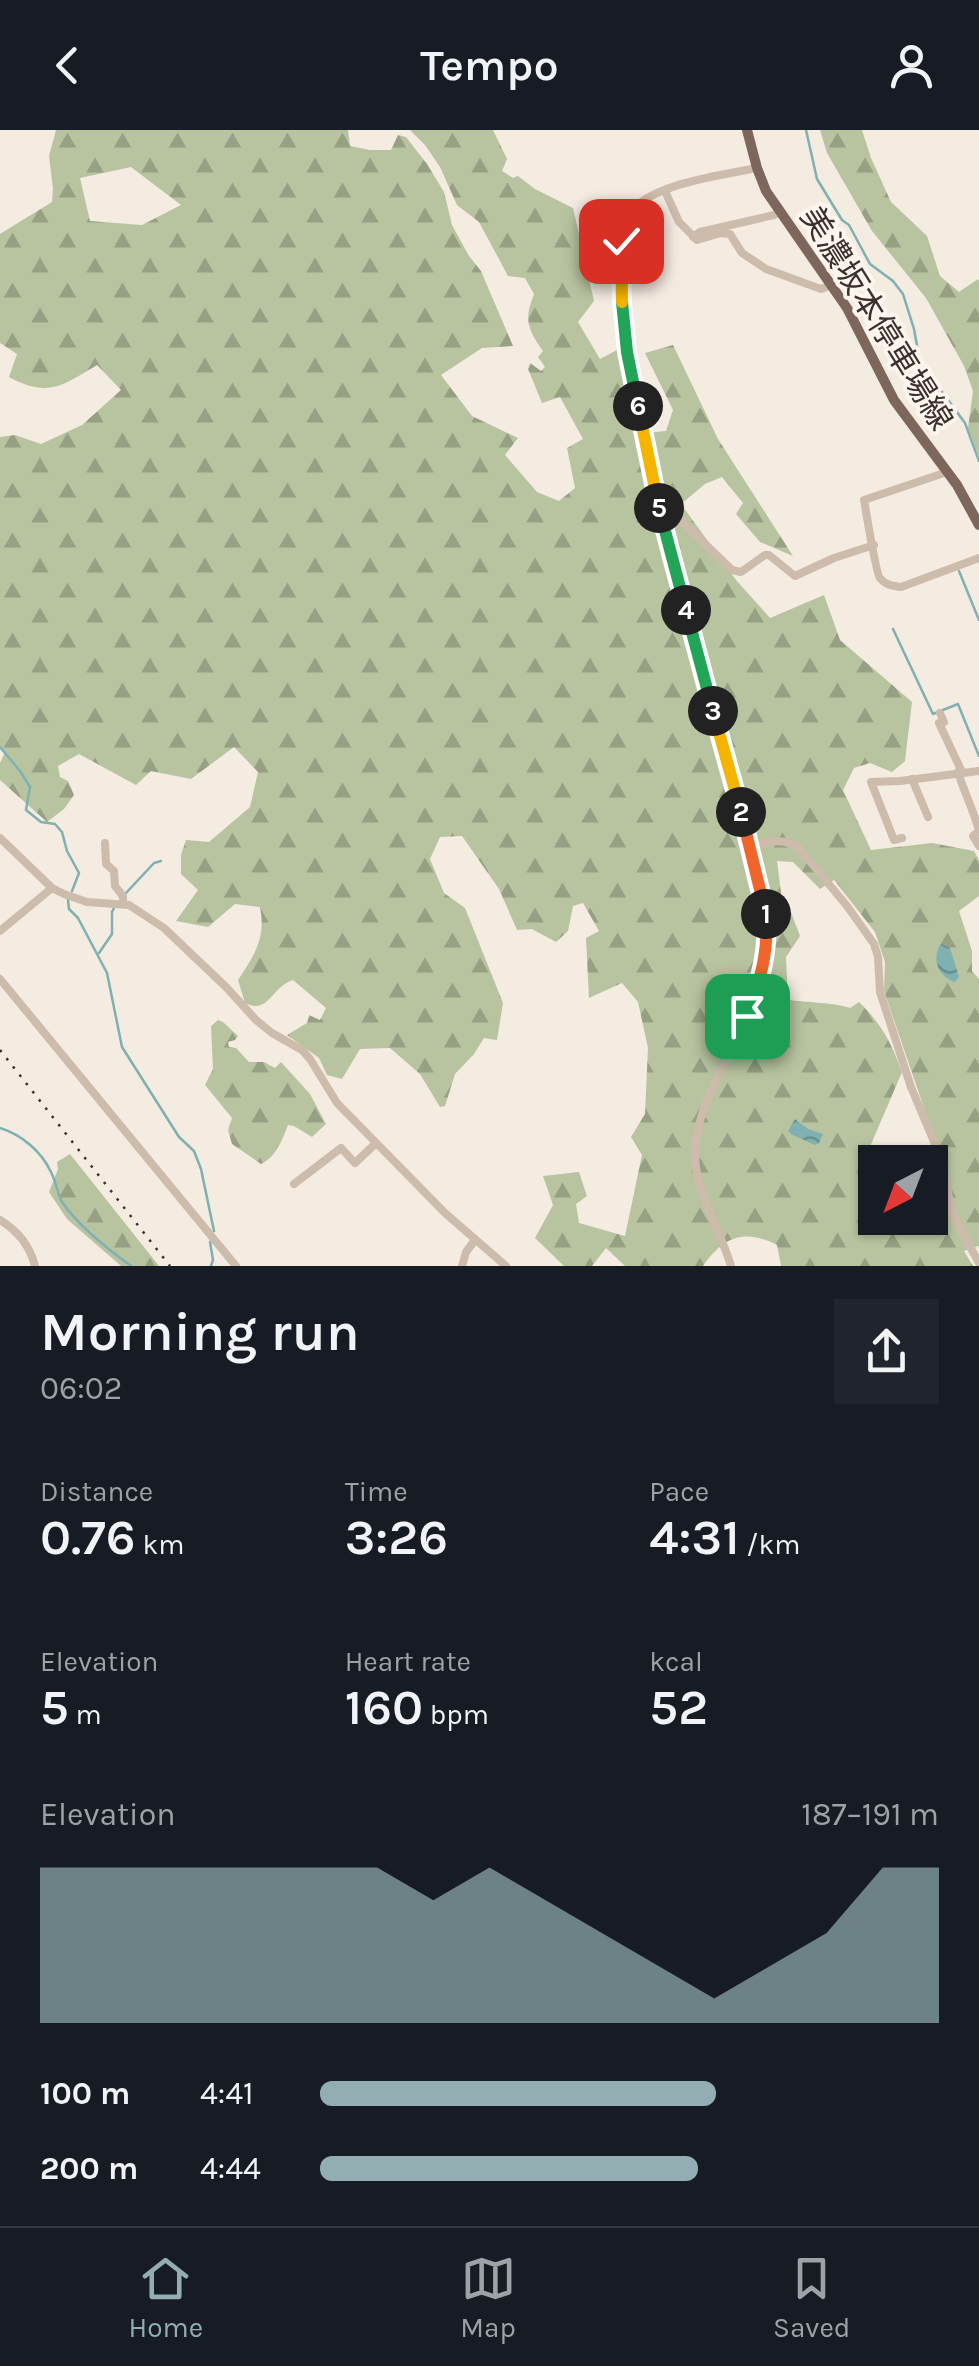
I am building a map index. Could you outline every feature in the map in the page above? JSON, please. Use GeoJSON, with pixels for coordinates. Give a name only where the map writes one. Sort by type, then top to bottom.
{"type":"FeatureCollection","features":[{"type":"Feature","properties":{"kind":"main road","name":"美濃坂本停車場線"},"geometry":{"type":"LineString","coordinates":[[747,130],[766,191],[861,332],[894,400],[976,511],[979,525]]}},
{"type":"Feature","properties":{"kind":"street"},"geometry":{"type":"LineString","coordinates":[[731,1266],[696,1172],[695,1151],[700,1118],[747,1016],[763,970],[766,916],[751,846],[654,486],[627,352],[621,241],[626,220],[645,199],[757,168]]}},
{"type":"Feature","properties":{"kind":"street"},"geometry":{"type":"LineString","coordinates":[[664,191],[679,222],[693,238],[730,234],[742,253],[766,269],[822,289],[831,285]]}},
{"type":"Feature","properties":{"kind":"street"},"geometry":{"type":"LineString","coordinates":[[693,238],[700,232],[780,211]]}},
{"type":"Feature","properties":{"kind":"street"},"geometry":{"type":"LineString","coordinates":[[947,472],[864,500],[877,576],[884,583],[901,586],[979,558]]}},
{"type":"Feature","properties":{"kind":"street"},"geometry":{"type":"LineString","coordinates":[[654,486],[666,492],[676,516],[732,570],[741,572],[769,554],[796,576],[874,545]]}},
{"type":"Feature","properties":{"kind":"street"},"geometry":{"type":"LineString","coordinates":[[940,714],[944,722],[938,723],[975,816],[978,832],[974,836],[979,846]]}},
{"type":"Feature","properties":{"kind":"street"},"geometry":{"type":"LineString","coordinates":[[902,838],[894,840],[871,782],[979,771]]}},
{"type":"Feature","properties":{"kind":"street"},"geometry":{"type":"LineString","coordinates":[[912,779],[928,817]]}},
{"type":"Feature","properties":{"kind":"street"},"geometry":{"type":"LineString","coordinates":[[0,838],[52,888],[75,899],[136,908],[164,928],[256,1020],[302,1050],[337,1103],[506,1266]]}},
{"type":"Feature","properties":{"kind":"street"},"geometry":{"type":"LineString","coordinates":[[751,846],[775,841],[798,848],[874,944],[880,992],[910,1087],[940,1156],[953,1215],[979,1264]]}},
{"type":"Feature","properties":{"kind":"street"},"geometry":{"type":"LineString","coordinates":[[105,843],[106,864],[114,872],[123,904]]}},
{"type":"Feature","properties":{"kind":"street"},"geometry":{"type":"LineString","coordinates":[[0,930],[52,888]]}},
{"type":"Feature","properties":{"kind":"street"},"geometry":{"type":"LineString","coordinates":[[0,979],[236,1266]]}},
{"type":"Feature","properties":{"kind":"street"},"geometry":{"type":"LineString","coordinates":[[294,1184],[341,1148],[355,1163],[376,1144]]}},
{"type":"Feature","properties":{"kind":"street"},"geometry":{"type":"LineString","coordinates":[[0,1220],[24,1242],[35,1266]]}},
{"type":"Feature","properties":{"kind":"street"},"geometry":{"type":"LineString","coordinates":[[462,1266],[475,1240]]}},
{"type":"Feature","properties":{"kind":"green space"},"geometry":{"type":"Polygon","coordinates":[[[56,130],[348,130],[350,146],[370,150],[391,150],[398,135],[406,137],[444,192],[452,225],[481,271],[513,346],[482,348],[441,375],[472,416],[518,438],[505,455],[537,492],[559,501],[575,488],[567,448],[583,439],[560,397],[542,403],[528,369],[530,363],[541,371],[545,367],[538,357],[543,351],[529,324],[534,294],[525,278],[508,276],[479,222],[457,205],[440,167],[410,130],[493,130],[507,159],[502,171],[573,208],[594,301],[578,322],[600,359],[619,349],[636,434],[666,431],[673,410],[645,353],[673,345],[718,439],[793,556],[760,542],[736,514],[743,503],[722,477],[705,484],[681,504],[736,580],[770,618],[824,595],[840,640],[912,702],[905,761],[892,772],[870,763],[854,768],[843,790],[871,850],[932,843],[974,851],[979,860],[979,896],[959,911],[972,951],[972,971],[979,979],[979,1246],[964,1251],[973,1266],[781,1266],[777,1245],[744,1237],[718,1248],[703,1266],[625,1266],[606,1248],[592,1266],[564,1266],[535,1238],[553,1205],[543,1176],[579,1172],[587,1196],[576,1204],[579,1223],[625,1236],[642,1155],[631,1137],[645,1114],[648,1048],[638,1002],[622,983],[589,998],[586,938],[599,931],[583,903],[573,906],[568,931],[556,942],[532,929],[517,930],[499,889],[462,836],[440,837],[430,859],[444,893],[465,908],[503,1003],[497,1040],[484,1038],[455,1074],[445,1106],[440,1107],[420,1074],[390,1048],[360,1049],[342,1079],[327,1075],[319,1058],[287,1035],[307,1023],[309,1015],[320,1020],[326,1008],[293,980],[265,1003],[245,1003],[238,980],[258,945],[260,907],[235,904],[208,927],[176,921],[198,890],[181,874],[186,840],[209,842],[250,807],[258,772],[234,747],[191,779],[151,771],[136,785],[79,754],[58,766],[60,777],[68,781],[74,795],[47,822],[0,780],[5,752],[0,748],[0,437],[15,435],[41,444],[82,425],[121,390],[97,365],[54,387],[34,387],[9,377],[17,354],[0,343],[0,234],[52,202],[49,156],[56,130]],[[131,167],[80,178],[90,221],[142,225],[181,205],[131,167]],[[777,861],[783,909],[791,912],[800,936],[786,957],[788,1000],[850,1008],[859,1002],[885,1034],[902,1072],[871,1145],[858,1145],[858,1235],[948,1235],[948,1145],[937,1145],[884,991],[885,962],[875,932],[834,880],[820,889],[793,862],[777,861]]]}},
{"type":"Feature","properties":{"kind":"green space"},"geometry":{"type":"Polygon","coordinates":[[[820,130],[862,130],[891,202],[927,236],[940,276],[959,292],[979,281],[979,457],[968,428],[973,391],[964,366],[926,298],[872,231],[827,153],[820,130]]]}},
{"type":"Feature","properties":{"kind":"green space"},"geometry":{"type":"Polygon","coordinates":[[[218,1020],[238,1036],[228,1042],[229,1047],[236,1048],[249,1062],[264,1062],[275,1068],[281,1062],[310,1094],[326,1124],[312,1137],[288,1125],[275,1152],[261,1164],[232,1144],[228,1130],[232,1118],[205,1085],[213,1069],[211,1026],[218,1020]]]}},
{"type":"Feature","properties":{"kind":"green space"},"geometry":{"type":"Polygon","coordinates":[[[70,1154],[159,1266],[121,1266],[67,1219],[49,1192],[57,1162],[70,1154]]]}},
{"type":"Feature","properties":{"kind":"water"},"geometry":{"type":"Polygon","coordinates":[[[941,944],[950,948],[959,977],[955,982],[944,976],[938,966],[941,944]]]}},
{"type":"Feature","properties":{"kind":"water"},"geometry":{"type":"Polygon","coordinates":[[[795,1119],[823,1134],[819,1143],[815,1145],[788,1131],[795,1119]]]}},
{"type":"Feature","properties":{"kind":"waterway"},"geometry":{"type":"LineString","coordinates":[[806,130],[817,179],[870,264],[903,294],[920,362],[965,423],[979,461]]}},
{"type":"Feature","properties":{"kind":"waterway"},"geometry":{"type":"LineString","coordinates":[[959,571],[979,620]]}},
{"type":"Feature","properties":{"kind":"waterway"},"geometry":{"type":"LineString","coordinates":[[893,629],[933,714],[958,704],[979,756]]}},
{"type":"Feature","properties":{"kind":"waterway"},"geometry":{"type":"LineString","coordinates":[[0,747],[30,787],[26,810],[41,822],[55,824],[62,832],[79,873],[72,891]]}},
{"type":"Feature","properties":{"kind":"waterway"},"geometry":{"type":"LineString","coordinates":[[126,893],[154,863],[161,861]]}},
{"type":"Feature","properties":{"kind":"waterway"},"geometry":{"type":"LineString","coordinates":[[68,900],[69,909],[78,918],[107,973],[122,1047],[179,1137],[194,1151],[214,1231]]}},
{"type":"Feature","properties":{"kind":"waterway"},"geometry":{"type":"LineString","coordinates":[[99,953],[112,934],[115,906]]}},
{"type":"Feature","properties":{"kind":"waterway"},"geometry":{"type":"LineString","coordinates":[[0,1128],[36,1151],[47,1164],[68,1210],[131,1266]]}},
{"type":"Feature","properties":{"kind":"waterway"},"geometry":{"type":"LineString","coordinates":[[210,1242],[211,1266]]}},
{"type":"Feature","properties":{"kind":"railway"},"geometry":{"type":"LineString","coordinates":[[0,1050],[170,1266]]}},
{"type":"Feature","properties":{"kind":"route"},"geometry":{"type":"LineString","coordinates":[[621,241],[627,352],[654,486],[751,846],[766,916],[763,970],[747,1016]]}}]}
